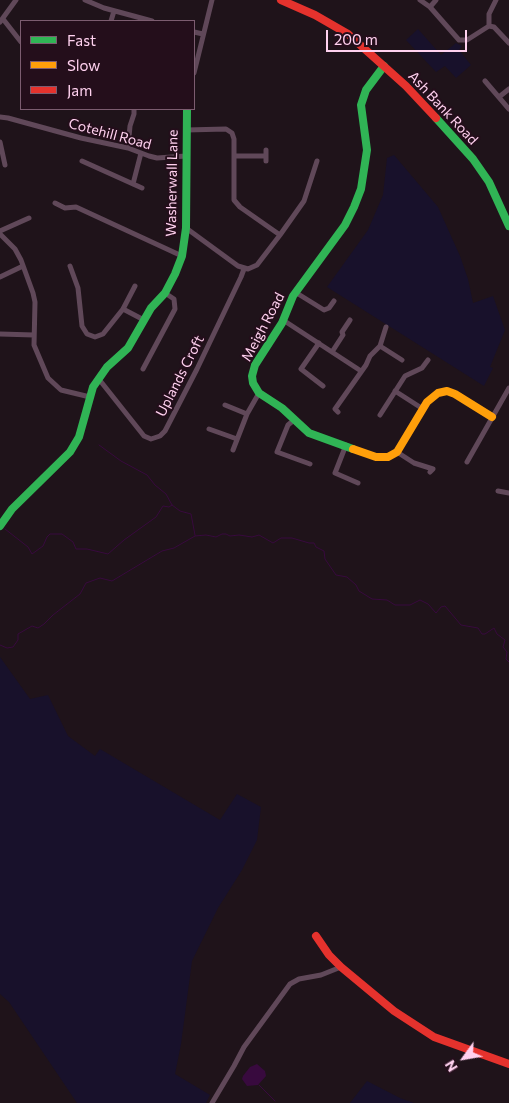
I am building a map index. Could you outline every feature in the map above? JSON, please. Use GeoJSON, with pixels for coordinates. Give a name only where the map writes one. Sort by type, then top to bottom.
{"type":"FeatureCollection","features":[{"type":"Feature","properties":{"kind":"main road","name":"Ash Bank Road"},"geometry":{"type":"LineString","coordinates":[[281,0],[315,15],[353,39],[426,107],[473,159],[489,182],[509,226]]}},
{"type":"Feature","properties":{"kind":"main road","name":"Meigh Road"},"geometry":{"type":"LineString","coordinates":[[259,393],[253,383],[254,369],[283,320],[295,292],[345,225],[358,198],[364,179],[367,150],[361,105],[366,90],[384,66]]}},
{"type":"Feature","properties":{"kind":"main road","name":"Washerwall Lane"},"geometry":{"type":"LineString","coordinates":[[1,523],[12,509],[70,452],[79,437],[90,397],[98,378],[128,348],[144,320],[164,293],[182,256],[186,228],[187,110]]}},
{"type":"Feature","properties":{"kind":"main road"},"geometry":{"type":"LineString","coordinates":[[259,393],[282,408],[309,433],[376,457],[388,457],[397,452],[432,396],[438,393],[447,391],[455,394],[492,417]]}},
{"type":"Feature","properties":{"kind":"main road"},"geometry":{"type":"LineString","coordinates":[[316,936],[329,955],[341,967],[394,1011],[434,1037],[509,1064]]}},
{"type":"Feature","properties":{"kind":"street"},"geometry":{"type":"LineString","coordinates":[[16,0],[1,20],[20,41]]}},
{"type":"Feature","properties":{"kind":"street"},"geometry":{"type":"LineString","coordinates":[[86,0],[114,11],[148,20]]}},
{"type":"Feature","properties":{"kind":"street"},"geometry":{"type":"LineString","coordinates":[[195,69],[212,0]]}},
{"type":"Feature","properties":{"kind":"street"},"geometry":{"type":"LineString","coordinates":[[420,0],[461,41],[467,40],[490,26]]}},
{"type":"Feature","properties":{"kind":"street"},"geometry":{"type":"LineString","coordinates":[[430,8],[436,0]]}},
{"type":"Feature","properties":{"kind":"street"},"geometry":{"type":"LineString","coordinates":[[490,26],[489,14],[497,1]]}},
{"type":"Feature","properties":{"kind":"street"},"geometry":{"type":"LineString","coordinates":[[111,20],[114,11]]}},
{"type":"Feature","properties":{"kind":"street"},"geometry":{"type":"LineString","coordinates":[[490,26],[498,30],[509,42]]}},
{"type":"Feature","properties":{"kind":"street"},"geometry":{"type":"LineString","coordinates":[[195,32],[203,34]]}},
{"type":"Feature","properties":{"kind":"street"},"geometry":{"type":"LineString","coordinates":[[16,36],[20,33]]}},
{"type":"Feature","properties":{"kind":"street"},"geometry":{"type":"LineString","coordinates":[[486,81],[509,109]]}},
{"type":"Feature","properties":{"kind":"street"},"geometry":{"type":"LineString","coordinates":[[499,97],[509,89]]}},
{"type":"Feature","properties":{"kind":"street"},"geometry":{"type":"LineString","coordinates":[[128,148],[134,110]]}},
{"type":"Feature","properties":{"kind":"street","name":"Cotehill Road"},"geometry":{"type":"LineString","coordinates":[[0,117],[128,148],[157,158],[186,156]]}},
{"type":"Feature","properties":{"kind":"street"},"geometry":{"type":"LineString","coordinates":[[186,130],[228,130],[234,137],[233,194],[236,202],[280,235]]}},
{"type":"Feature","properties":{"kind":"street"},"geometry":{"type":"LineString","coordinates":[[0,142],[5,166]]}},
{"type":"Feature","properties":{"kind":"street"},"geometry":{"type":"LineString","coordinates":[[133,184],[141,153]]}},
{"type":"Feature","properties":{"kind":"street"},"geometry":{"type":"LineString","coordinates":[[234,156],[266,156]]}},
{"type":"Feature","properties":{"kind":"street"},"geometry":{"type":"LineString","coordinates":[[82,161],[142,188]]}},
{"type":"Feature","properties":{"kind":"street"},"geometry":{"type":"LineString","coordinates":[[186,228],[238,266],[244,269],[257,265],[304,201],[317,161]]}},
{"type":"Feature","properties":{"kind":"street"},"geometry":{"type":"LineString","coordinates":[[55,203],[65,208],[76,207],[182,256]]}},
{"type":"Feature","properties":{"kind":"street"},"geometry":{"type":"LineString","coordinates":[[29,218],[0,232],[15,249],[35,302],[34,335],[37,354],[50,382],[65,391],[90,397]]}},
{"type":"Feature","properties":{"kind":"street"},"geometry":{"type":"LineString","coordinates":[[0,277],[23,266]]}},
{"type":"Feature","properties":{"kind":"street"},"geometry":{"type":"LineString","coordinates":[[70,266],[78,288],[82,326],[87,334],[95,337],[103,334],[123,309],[135,286]]}},
{"type":"Feature","properties":{"kind":"street","name":"Uplands Croft"},"geometry":{"type":"LineString","coordinates":[[98,378],[142,434],[150,439],[160,436],[165,431],[197,369],[244,269]]}},
{"type":"Feature","properties":{"kind":"street"},"geometry":{"type":"LineString","coordinates":[[295,292],[324,310],[329,308],[334,301]]}},
{"type":"Feature","properties":{"kind":"street"},"geometry":{"type":"LineString","coordinates":[[143,369],[175,309],[174,299],[164,293]]}},
{"type":"Feature","properties":{"kind":"street"},"geometry":{"type":"LineString","coordinates":[[123,309],[144,320]]}},
{"type":"Feature","properties":{"kind":"street"},"geometry":{"type":"LineString","coordinates":[[283,320],[361,371]]}},
{"type":"Feature","properties":{"kind":"street"},"geometry":{"type":"LineString","coordinates":[[332,352],[344,335],[342,332],[350,320]]}},
{"type":"Feature","properties":{"kind":"street"},"geometry":{"type":"LineString","coordinates":[[338,412],[335,409],[370,356],[380,346],[386,327]]}},
{"type":"Feature","properties":{"kind":"street"},"geometry":{"type":"LineString","coordinates":[[0,334],[34,335]]}},
{"type":"Feature","properties":{"kind":"street"},"geometry":{"type":"LineString","coordinates":[[319,343],[301,369],[323,386]]}},
{"type":"Feature","properties":{"kind":"street"},"geometry":{"type":"LineString","coordinates":[[380,346],[402,360]]}},
{"type":"Feature","properties":{"kind":"street"},"geometry":{"type":"LineString","coordinates":[[380,415],[406,376],[422,368],[428,360]]}},
{"type":"Feature","properties":{"kind":"street"},"geometry":{"type":"LineString","coordinates":[[467,462],[509,388]]}},
{"type":"Feature","properties":{"kind":"street"},"geometry":{"type":"LineString","coordinates":[[395,391],[423,409]]}},
{"type":"Feature","properties":{"kind":"street"},"geometry":{"type":"LineString","coordinates":[[233,450],[247,414],[259,393]]}},
{"type":"Feature","properties":{"kind":"street"},"geometry":{"type":"LineString","coordinates":[[225,405],[247,414]]}},
{"type":"Feature","properties":{"kind":"street"},"geometry":{"type":"LineString","coordinates":[[294,420],[288,425],[277,452],[310,464]]}},
{"type":"Feature","properties":{"kind":"street"},"geometry":{"type":"LineString","coordinates":[[209,429],[237,440]]}},
{"type":"Feature","properties":{"kind":"street"},"geometry":{"type":"LineString","coordinates":[[346,445],[335,474],[358,483]]}},
{"type":"Feature","properties":{"kind":"street"},"geometry":{"type":"LineString","coordinates":[[397,452],[414,463],[433,469],[430,472]]}},
{"type":"Feature","properties":{"kind":"street"},"geometry":{"type":"LineString","coordinates":[[498,491],[509,493]]}},
{"type":"Feature","properties":{"kind":"street"},"geometry":{"type":"LineString","coordinates":[[212,1103],[244,1047],[290,984],[299,979],[321,975],[341,967]]}},
{"type":"Feature","properties":{"kind":"shaded area"},"geometry":{"type":"Polygon","coordinates":[[[418,29],[441,55],[456,43],[462,46],[459,50],[471,65],[456,78],[445,66],[436,72],[406,40],[418,29]]]}},
{"type":"Feature","properties":{"kind":"shaded area"},"geometry":{"type":"Polygon","coordinates":[[[394,155],[438,207],[460,256],[468,279],[473,303],[493,296],[505,330],[490,367],[493,368],[484,386],[327,287],[368,230],[383,195],[387,158],[394,155]]]}},
{"type":"Feature","properties":{"kind":"shaded area"},"geometry":{"type":"Polygon","coordinates":[[[0,657],[30,699],[48,695],[68,736],[95,756],[100,749],[220,820],[237,794],[261,807],[257,840],[242,870],[218,908],[192,961],[175,1074],[210,1095],[206,1103],[77,1103],[9,1002],[0,994],[0,657]]]}},
{"type":"Feature","properties":{"kind":"shaded area"},"geometry":{"type":"Polygon","coordinates":[[[257,1064],[265,1071],[266,1076],[258,1085],[247,1086],[242,1079],[243,1076],[250,1067],[257,1064]]]}},
{"type":"Feature","properties":{"kind":"shaded area"},"geometry":{"type":"Polygon","coordinates":[[[367,1081],[400,1098],[414,1103],[350,1103],[367,1081]]]}},
{"type":"Feature","properties":{"kind":"waterway"},"geometry":{"type":"LineString","coordinates":[[99,445],[121,461],[147,475],[166,494],[172,505],[180,511],[191,514],[195,535]]}},
{"type":"Feature","properties":{"kind":"waterway"},"geometry":{"type":"LineString","coordinates":[[5,529],[28,547],[32,554],[43,546],[50,534],[62,534],[73,542],[76,549],[87,549],[108,554],[156,517],[163,506],[169,507],[172,505]]}},
{"type":"Feature","properties":{"kind":"waterway"},"geometry":{"type":"LineString","coordinates":[[195,536],[206,535],[216,537],[226,534],[230,536],[252,537],[259,535],[273,543],[281,538],[292,538],[314,543],[316,547],[324,551],[325,559],[336,575],[347,577],[356,585],[359,591],[372,599],[387,600],[395,605],[410,605],[420,600],[428,604],[436,613],[441,607],[445,606],[461,625],[478,628],[482,634],[494,628],[497,634],[505,640],[503,647],[507,652],[506,659],[509,662]]}},
{"type":"Feature","properties":{"kind":"waterway"},"geometry":{"type":"LineString","coordinates":[[0,645],[7,648],[13,647],[18,640],[18,634],[32,626],[38,628],[44,624],[80,594],[86,583],[100,578],[112,581],[162,551],[174,548],[195,536]]}},
{"type":"Feature","properties":{"kind":"waterway"},"geometry":{"type":"LineString","coordinates":[[259,1085],[275,1101]]}},
{"type":"Feature","properties":{"kind":"traffic: fast"},"geometry":{"type":"LineString","coordinates":[[353,449],[309,433],[282,408],[259,393],[253,383],[252,376],[255,365],[282,323],[293,296],[345,225],[354,207],[361,189],[367,150],[361,105],[366,90],[384,66]]}},
{"type":"Feature","properties":{"kind":"traffic: fast"},"geometry":{"type":"LineString","coordinates":[[0,526],[12,509],[70,452],[79,437],[93,387],[107,367],[128,348],[151,308],[165,293],[175,274],[182,256],[186,228],[187,110]]}},
{"type":"Feature","properties":{"kind":"traffic: fast"},"geometry":{"type":"LineString","coordinates":[[436,118],[473,159],[489,182],[509,226]]}},
{"type":"Feature","properties":{"kind":"traffic: slow"},"geometry":{"type":"LineString","coordinates":[[353,449],[376,457],[388,457],[397,452],[427,402],[438,393],[447,391],[455,394],[492,417]]}},
{"type":"Feature","properties":{"kind":"traffic: jam"},"geometry":{"type":"LineString","coordinates":[[281,0],[315,15],[348,34],[406,86],[436,118]]}},
{"type":"Feature","properties":{"kind":"traffic: jam"},"geometry":{"type":"LineString","coordinates":[[316,936],[329,955],[341,967],[394,1011],[434,1037],[509,1064]]}}]}
